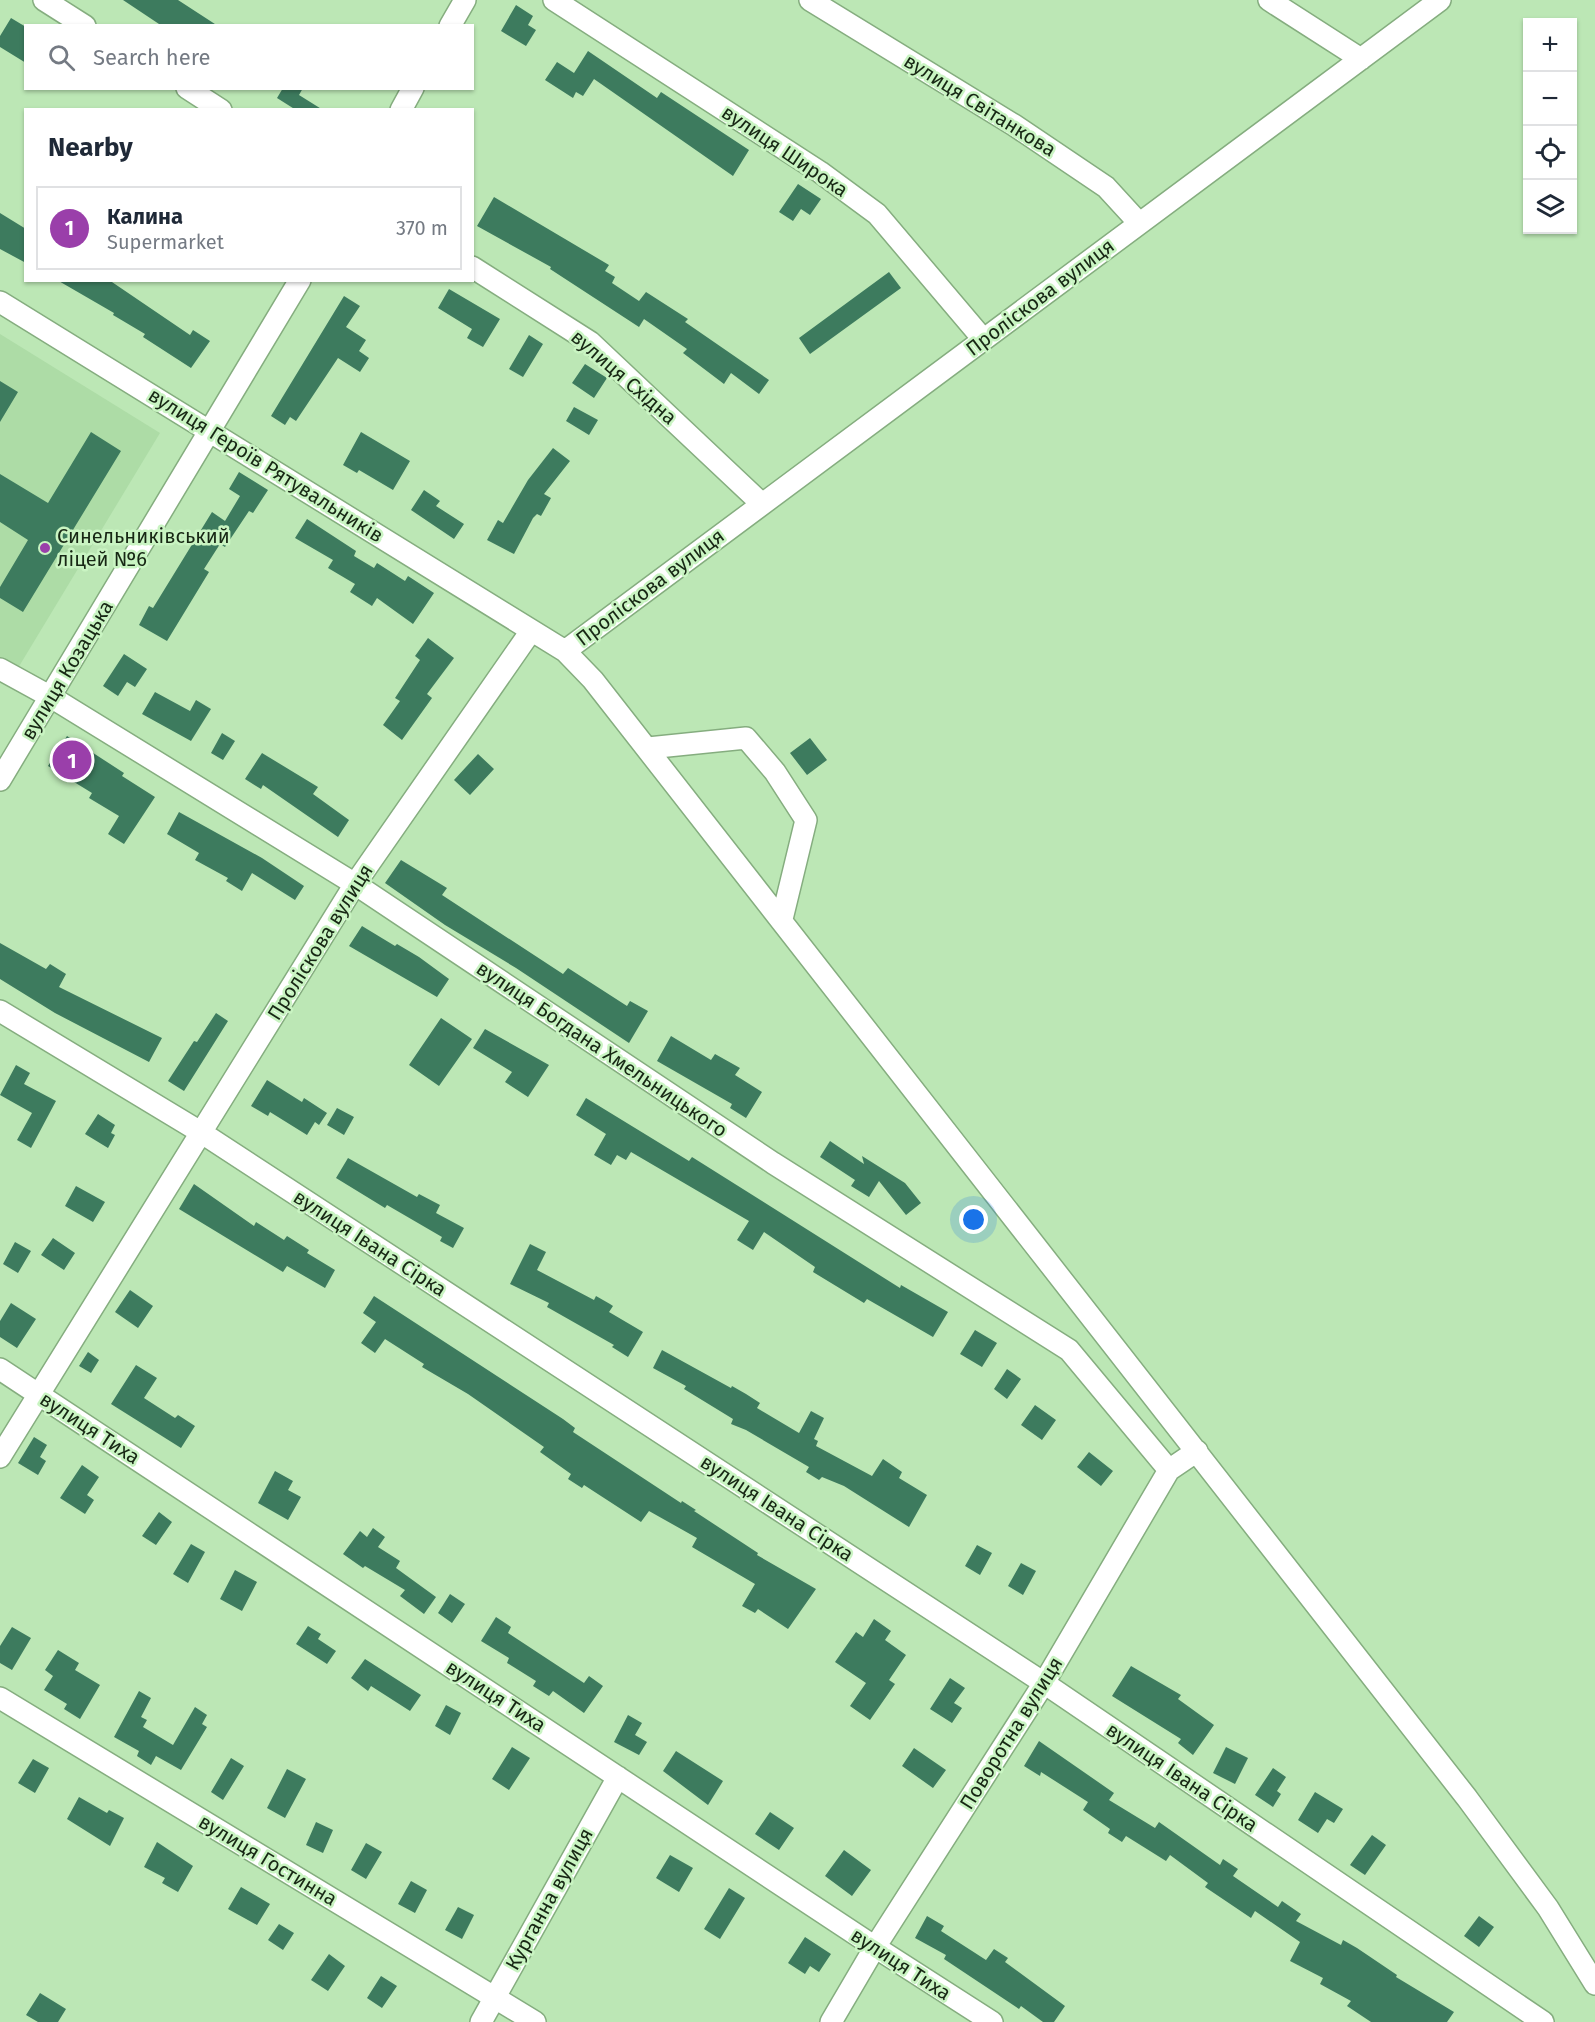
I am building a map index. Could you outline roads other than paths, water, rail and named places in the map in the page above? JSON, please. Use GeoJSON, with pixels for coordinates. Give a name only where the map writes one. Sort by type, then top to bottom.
{"type":"FeatureCollection","features":[{"type":"Feature","properties":{"kind":"street"},"geometry":{"type":"LineString","coordinates":[[44,0],[82,24]]}},
{"type":"Feature","properties":{"kind":"street"},"geometry":{"type":"LineString","coordinates":[[451,24],[465,0]]}},
{"type":"Feature","properties":{"kind":"street","name":"вулиця Широка"},"geometry":{"type":"LineString","coordinates":[[554,0],[820,172],[878,214],[983,339]]}},
{"type":"Feature","properties":{"kind":"street","name":"вулиця Світанкова"},"geometry":{"type":"LineString","coordinates":[[810,0],[1014,125],[1107,187],[1139,223]]}},
{"type":"Feature","properties":{"kind":"street"},"geometry":{"type":"LineString","coordinates":[[1269,0],[1361,59]]}},
{"type":"Feature","properties":{"kind":"street","name":"Проліскова вулиця"},"geometry":{"type":"LineString","coordinates":[[0,1457],[356,884],[531,631],[565,651],[1440,0]]}},
{"type":"Feature","properties":{"kind":"street"},"geometry":{"type":"LineString","coordinates":[[190,90],[218,108]]}},
{"type":"Feature","properties":{"kind":"street"},"geometry":{"type":"LineString","coordinates":[[401,108],[412,90]]}},
{"type":"Feature","properties":{"kind":"street","name":"вулиця Східна"},"geometry":{"type":"LineString","coordinates":[[474,268],[590,342],[762,504]]}},
{"type":"Feature","properties":{"kind":"street","name":"вулиця Козацька"},"geometry":{"type":"LineString","coordinates":[[0,780],[212,431],[299,282]]}},
{"type":"Feature","properties":{"kind":"street","name":"вулиця Героїв Рятувальників"},"geometry":{"type":"LineString","coordinates":[[0,302],[212,431],[531,631]]}},
{"type":"Feature","properties":{"kind":"street"},"geometry":{"type":"LineString","coordinates":[[565,651],[594,680],[648,748],[1467,1798],[1548,1908],[1595,1984]]}},
{"type":"Feature","properties":{"kind":"street","name":"вулиця Богдана Хмельницького"},"geometry":{"type":"LineString","coordinates":[[0,669],[51,697],[356,884],[773,1163],[1069,1350],[1169,1470]]}},
{"type":"Feature","properties":{"kind":"street"},"geometry":{"type":"LineString","coordinates":[[648,748],[746,738],[775,772],[806,820],[782,919]]}},
{"type":"Feature","properties":{"kind":"street","name":"вулиця Івана Сірка"},"geometry":{"type":"LineString","coordinates":[[0,1011],[202,1133],[1044,1683],[1536,2020]]}},
{"type":"Feature","properties":{"kind":"street","name":"вулиця Тиха"},"geometry":{"type":"LineString","coordinates":[[0,1369],[992,2022]]}},
{"type":"Feature","properties":{"kind":"street","name":"Поворотна вулиця"},"geometry":{"type":"LineString","coordinates":[[831,2022],[875,1947],[1044,1683],[1169,1470],[1197,1451]]}},
{"type":"Feature","properties":{"kind":"street","name":"вулиця Гостинна"},"geometry":{"type":"LineString","coordinates":[[0,1698],[535,2022]]}},
{"type":"Feature","properties":{"kind":"street","name":"Курганна вулиця"},"geometry":{"type":"LineString","coordinates":[[481,2022],[618,1777]]}},
{"type":"Feature","properties":{"kind":"place","name":"Синельниківський ліцей №6"},"geometry":{"type":"Point","coordinates":[45,548]}},
{"type":"Feature","properties":{"kind":"place","name":"Калина"},"geometry":{"type":"Point","coordinates":[72,760]}}]}
